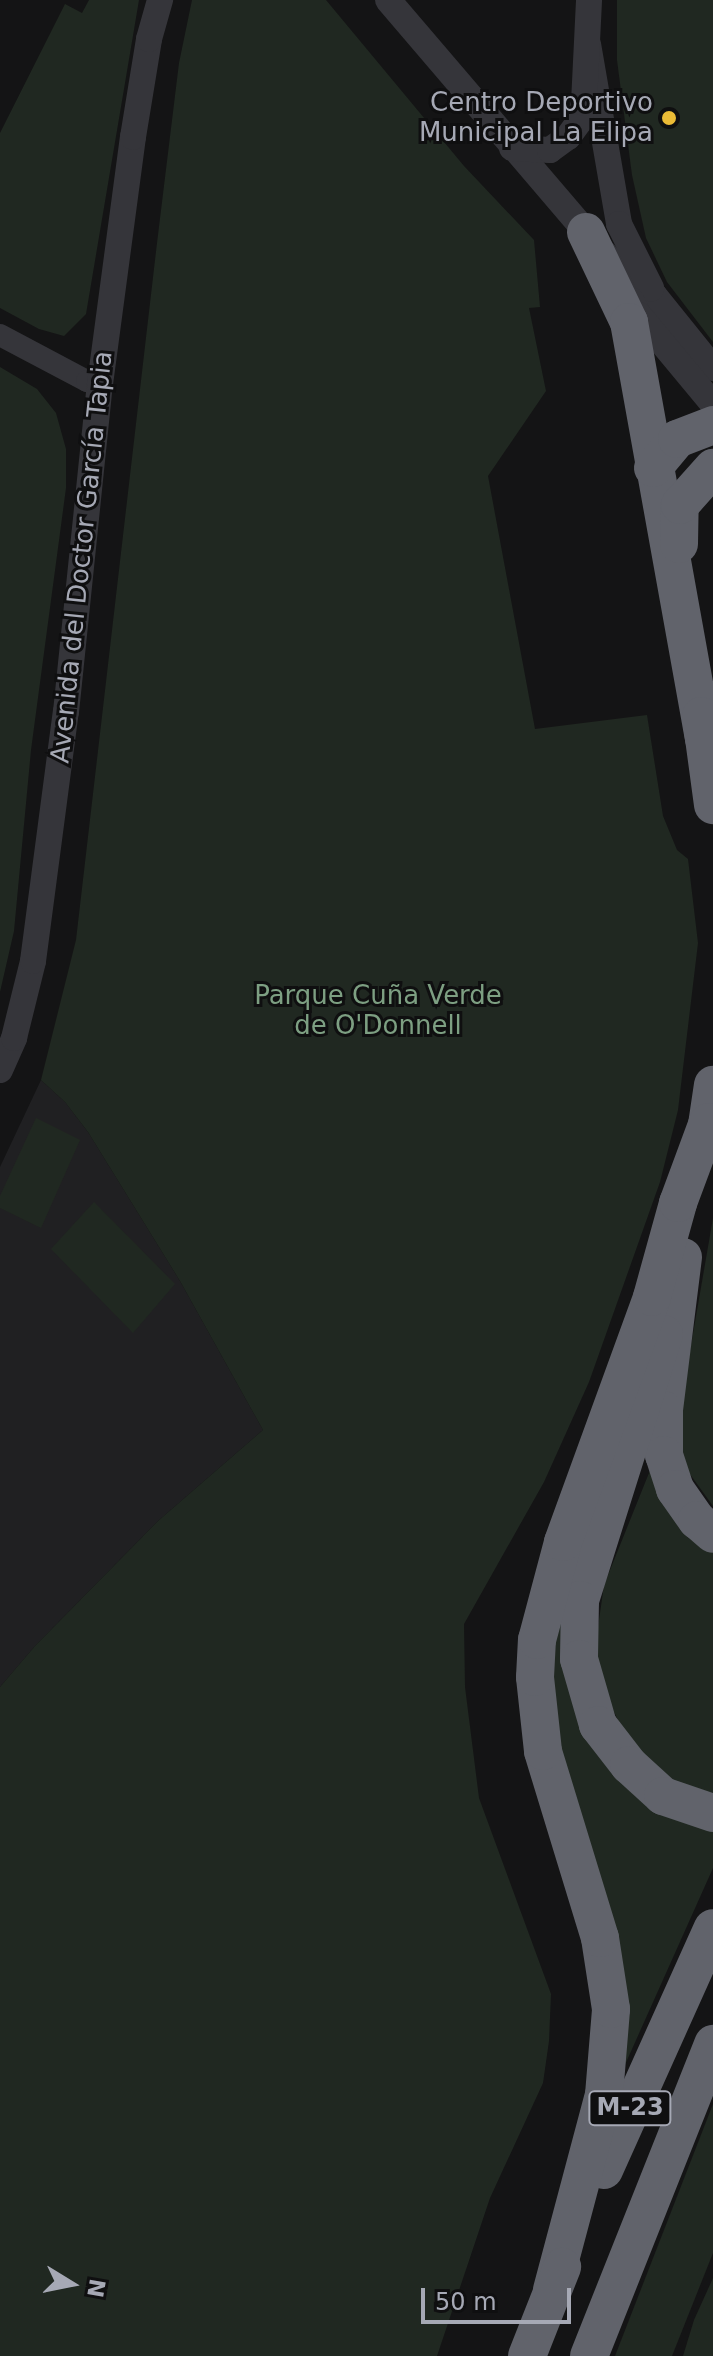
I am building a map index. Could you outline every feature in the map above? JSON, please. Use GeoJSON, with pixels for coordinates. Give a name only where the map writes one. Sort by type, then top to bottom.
{"type":"FeatureCollection","features":[{"type":"Feature","properties":{"kind":"highway"},"geometry":{"type":"LineString","coordinates":[[597,245],[629,322],[704,739]]}},
{"type":"Feature","properties":{"kind":"highway"},"geometry":{"type":"LineString","coordinates":[[653,468],[677,439],[713,425]]}},
{"type":"Feature","properties":{"kind":"highway"},"geometry":{"type":"LineString","coordinates":[[713,468],[680,505],[677,532],[713,805]]}},
{"type":"Feature","properties":{"kind":"highway"},"geometry":{"type":"LineString","coordinates":[[713,1085],[678,1289],[664,1410],[664,1455],[675,1489],[697,1520],[713,1534]]}},
{"type":"Feature","properties":{"kind":"highway"},"geometry":{"type":"LineString","coordinates":[[552,2290],[604,2095],[611,2009],[600,1938],[543,1751],[536,1690],[537,1640],[563,1542],[652,1297],[678,1203],[708,1122]]}},
{"type":"Feature","properties":{"kind":"highway"},"geometry":{"type":"LineString","coordinates":[[678,1289],[580,1600],[579,1659],[598,1725],[629,1765],[663,1796],[713,1813]]}},
{"type":"Feature","properties":{"kind":"highway","name":"M-23"},"geometry":{"type":"LineString","coordinates":[[527,2356],[552,2290],[662,2035],[713,1928]]}},
{"type":"Feature","properties":{"kind":"highway","name":"M-23"},"geometry":{"type":"LineString","coordinates":[[589,2356],[713,2044]]}},
{"type":"Feature","properties":{"kind":"street","name":"Avenida del Doctor García Tapia"},"geometry":{"type":"LineString","coordinates":[[0,1070],[14,1038],[33,961],[66,712],[100,384],[149,39],[160,0]]}},
{"type":"Feature","properties":{"kind":"street","name":"Avenida del Doctor García Tapia"},"geometry":{"type":"LineString","coordinates":[[149,39],[171,0]]}},
{"type":"Feature","properties":{"kind":"street"},"geometry":{"type":"LineString","coordinates":[[375,0],[395,8],[597,245],[654,295],[713,368]]}},
{"type":"Feature","properties":{"kind":"street"},"geometry":{"type":"LineString","coordinates":[[512,148],[550,150],[568,137],[578,123],[584,103],[589,0]]}},
{"type":"Feature","properties":{"kind":"street"},"geometry":{"type":"LineString","coordinates":[[588,44],[619,224],[654,295]]}},
{"type":"Feature","properties":{"kind":"street"},"geometry":{"type":"LineString","coordinates":[[568,137],[594,140],[605,151]]}},
{"type":"Feature","properties":{"kind":"street"},"geometry":{"type":"LineString","coordinates":[[597,245],[639,315],[713,404]]}},
{"type":"Feature","properties":{"kind":"street"},"geometry":{"type":"LineString","coordinates":[[0,335],[87,381],[100,384]]}},
{"type":"Feature","properties":{"kind":"shaded area"},"geometry":{"type":"Polygon","coordinates":[[[41,1080],[65,1102],[88,1132],[180,1281],[263,1430],[158,1521],[35,1646],[0,1687],[0,1167],[41,1080]]]}},
{"type":"Feature","properties":{"kind":"green space"},"geometry":{"type":"Polygon","coordinates":[[[89,0],[139,0],[86,314],[64,336],[39,329],[0,308],[0,133],[65,4],[82,13],[89,0]]]}},
{"type":"Feature","properties":{"kind":"green space","name":"Parque Cuña Verde de O'Donnell"},"geometry":{"type":"Polygon","coordinates":[[[192,0],[326,0],[464,166],[534,240],[540,307],[529,308],[546,391],[488,476],[535,729],[647,715],[663,816],[677,850],[688,859],[698,943],[678,1110],[660,1182],[589,1382],[544,1482],[464,1624],[465,1687],[479,1798],[551,1994],[543,2083],[490,2198],[437,2356],[0,2356],[0,1687],[35,1646],[158,1521],[263,1430],[180,1281],[88,1132],[65,1102],[41,1080],[76,940],[179,63],[192,0]]]}},
{"type":"Feature","properties":{"kind":"green space","name":"Centro Deportivo Municipal La Elipa"},"geometry":{"type":"Polygon","coordinates":[[[617,0],[713,0],[713,342],[667,282],[646,238],[632,175],[617,60],[617,0]]]}},
{"type":"Feature","properties":{"kind":"green space"},"geometry":{"type":"Polygon","coordinates":[[[0,367],[37,389],[56,413],[66,449],[66,488],[31,750],[14,931],[0,992],[0,367]]]}},
{"type":"Feature","properties":{"kind":"green space"},"geometry":{"type":"Polygon","coordinates":[[[36,1118],[80,1140],[41,1228],[0,1208],[0,1196],[36,1118]]]}},
{"type":"Feature","properties":{"kind":"green space"},"geometry":{"type":"Polygon","coordinates":[[[94,1202],[175,1284],[133,1333],[51,1249],[94,1202]]]}},
{"type":"Feature","properties":{"kind":"green space"},"geometry":{"type":"Polygon","coordinates":[[[713,1218],[713,1506],[684,1466],[676,1432],[713,1218]]]}},
{"type":"Feature","properties":{"kind":"green space"},"geometry":{"type":"Polygon","coordinates":[[[651,1468],[679,1522],[713,1553],[713,1796],[665,1777],[628,1741],[607,1697],[598,1667],[597,1634],[604,1585],[651,1468]]]}},
{"type":"Feature","properties":{"kind":"green space"},"geometry":{"type":"Polygon","coordinates":[[[573,1547],[575,1703],[713,1827],[713,1868],[624,2067],[548,1714],[547,1638],[573,1547]]]}},
{"type":"Feature","properties":{"kind":"green space"},"geometry":{"type":"Polygon","coordinates":[[[713,2104],[713,2253],[672,2356],[615,2356],[713,2104]]]}},
{"type":"Feature","properties":{"kind":"green space"},"geometry":{"type":"Polygon","coordinates":[[[713,2278],[713,2356],[683,2356],[694,2320],[713,2278]]]}},
{"type":"Feature","properties":{"kind":"place","name":"Centro Deportivo Municipal La Elipa"},"geometry":{"type":"Point","coordinates":[669,118]}}]}
